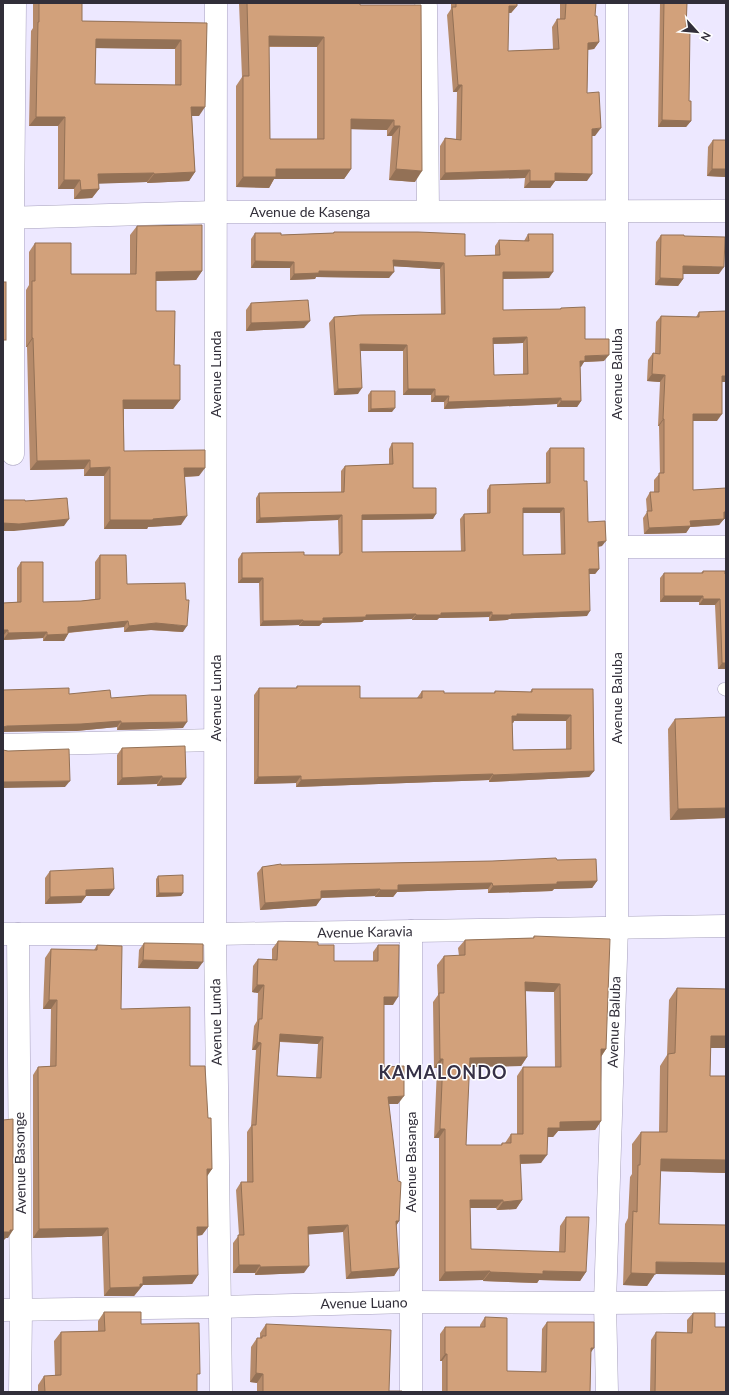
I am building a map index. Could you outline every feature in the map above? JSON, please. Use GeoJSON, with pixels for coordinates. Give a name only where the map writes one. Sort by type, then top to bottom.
{"type":"FeatureCollection","features":[{"type":"Feature","properties":{"kind":"street"},"geometry":{"type":"LineString","coordinates":[[13,454],[8,218],[15,3]]}},
{"type":"Feature","properties":{"kind":"street","name":"Avenue Lunda"},"geometry":{"type":"LineString","coordinates":[[216,3],[216,934],[221,1392]]}},
{"type":"Feature","properties":{"kind":"street","name":"Avenue Baluba"},"geometry":{"type":"LineString","coordinates":[[607,1392],[605,1303],[617,927],[617,3]]}},
{"type":"Feature","properties":{"kind":"street"},"geometry":{"type":"LineString","coordinates":[[426,6],[428,211]]}},
{"type":"Feature","properties":{"kind":"street","name":"Avenue de Kasenga"},"geometry":{"type":"LineString","coordinates":[[8,218],[216,212],[617,210],[726,211]]}},
{"type":"Feature","properties":{"kind":"street"},"geometry":{"type":"LineString","coordinates":[[618,547],[726,547]]}},
{"type":"Feature","properties":{"kind":"street"},"geometry":{"type":"LineString","coordinates":[[3,745],[216,740]]}},
{"type":"Feature","properties":{"kind":"street","name":"Avenue Karavia"},"geometry":{"type":"LineString","coordinates":[[10,934],[216,934],[726,926]]}},
{"type":"Feature","properties":{"kind":"street","name":"Avenue Basanga"},"geometry":{"type":"LineString","coordinates":[[411,931],[411,1392]]}},
{"type":"Feature","properties":{"kind":"street","name":"Avenue Basonge"},"geometry":{"type":"LineString","coordinates":[[10,934],[12,1310],[20,1392]]}},
{"type":"Feature","properties":{"kind":"street","name":"Avenue Luano"},"geometry":{"type":"LineString","coordinates":[[12,1310],[410,1302],[726,1302]]}},
{"type":"Feature","properties":{"kind":"building"},"geometry":{"type":"Polygon","coordinates":[[[39,3],[82,3],[82,21],[207,23],[205,107],[191,107],[195,172],[98,174],[99,189],[81,190],[80,180],[64,180],[65,117],[36,117],[39,3]],[[96,39],[95,84],[181,85],[181,40],[96,39]]]}},
{"type":"Feature","properties":{"kind":"building"},"geometry":{"type":"Polygon","coordinates":[[[247,3],[360,3],[360,5],[421,5],[422,171],[396,169],[400,126],[394,126],[394,120],[351,119],[351,169],[276,169],[276,177],[243,177],[243,76],[249,76],[247,3]],[[269,36],[270,139],[324,139],[324,37],[269,36]]]}},
{"type":"Feature","properties":{"kind":"building"},"geometry":{"type":"Polygon","coordinates":[[[456,3],[517,3],[517,6],[509,6],[508,51],[559,49],[557,19],[565,19],[566,3],[596,3],[595,16],[597,16],[599,42],[588,43],[587,93],[599,92],[601,128],[592,129],[592,174],[555,173],[555,181],[530,181],[530,170],[445,173],[445,138],[461,140],[462,85],[458,85],[452,7],[456,7],[456,3]]]}},
{"type":"Feature","properties":{"kind":"building"},"geometry":{"type":"Polygon","coordinates":[[[664,3],[687,3],[686,28],[690,28],[689,101],[691,101],[691,121],[662,120],[664,3]]]}},
{"type":"Feature","properties":{"kind":"building"},"geometry":{"type":"Polygon","coordinates":[[[713,140],[726,140],[726,169],[712,169],[713,140]]]}},
{"type":"Feature","properties":{"kind":"building"},"geometry":{"type":"Polygon","coordinates":[[[202,225],[202,271],[156,272],[156,311],[175,311],[174,365],[180,365],[180,400],[123,400],[124,451],[205,450],[205,468],[184,468],[187,516],[153,520],[110,520],[110,467],[90,468],[90,460],[37,461],[32,338],[32,281],[35,281],[35,243],[71,243],[71,274],[136,274],[137,226],[202,225]]]}},
{"type":"Feature","properties":{"kind":"building"},"geometry":{"type":"Polygon","coordinates":[[[418,232],[465,234],[465,256],[500,255],[499,240],[529,241],[528,234],[553,234],[553,272],[503,272],[503,310],[585,307],[585,339],[609,339],[609,355],[585,356],[585,361],[580,361],[581,401],[561,401],[561,398],[448,402],[449,396],[435,396],[435,389],[408,389],[407,345],[360,344],[362,388],[338,389],[334,317],[361,315],[445,314],[444,263],[393,260],[394,272],[319,271],[319,273],[294,274],[294,262],[255,261],[255,233],[281,233],[281,235],[418,232]],[[527,337],[493,338],[494,375],[528,374],[527,337]]]}},
{"type":"Feature","properties":{"kind":"building"},"geometry":{"type":"Polygon","coordinates":[[[661,235],[725,237],[724,267],[683,266],[683,279],[660,278],[661,235]]]}},
{"type":"Feature","properties":{"kind":"building"},"geometry":{"type":"Polygon","coordinates":[[[3,282],[6,282],[6,340],[3,340],[3,282]]]}},
{"type":"Feature","properties":{"kind":"building"},"geometry":{"type":"Polygon","coordinates":[[[308,300],[310,321],[251,323],[251,303],[308,300]]]}},
{"type":"Feature","properties":{"kind":"building"},"geometry":{"type":"Polygon","coordinates":[[[726,311],[726,376],[722,376],[722,414],[693,414],[693,490],[726,488],[726,512],[724,512],[724,519],[690,521],[691,526],[649,528],[647,511],[652,511],[650,492],[659,492],[659,473],[664,473],[663,419],[665,375],[652,374],[653,353],[660,354],[661,316],[699,317],[699,312],[726,311]]]}},
{"type":"Feature","properties":{"kind":"building"},"geometry":{"type":"Polygon","coordinates":[[[371,391],[395,391],[395,408],[371,409],[371,391]]]}},
{"type":"Feature","properties":{"kind":"building"},"geometry":{"type":"Polygon","coordinates":[[[392,443],[413,443],[413,488],[436,488],[436,514],[362,515],[362,552],[465,551],[464,514],[490,513],[490,485],[550,483],[550,448],[584,448],[584,481],[587,481],[588,522],[605,521],[606,541],[598,542],[599,569],[589,569],[590,611],[511,615],[492,615],[492,612],[441,613],[441,615],[366,615],[366,617],[323,618],[323,621],[263,621],[263,578],[242,578],[242,553],[304,552],[304,555],[340,555],[340,553],[342,553],[342,515],[260,518],[259,493],[344,492],[345,466],[393,464],[392,443]],[[523,508],[523,555],[565,554],[564,508],[523,508]]]}},
{"type":"Feature","properties":{"kind":"building"},"geometry":{"type":"Polygon","coordinates":[[[67,498],[69,519],[19,524],[3,523],[3,500],[25,501],[67,498]]]}},
{"type":"Feature","properties":{"kind":"building"},"geometry":{"type":"Polygon","coordinates":[[[100,555],[126,555],[127,584],[185,583],[186,600],[189,600],[187,626],[156,623],[129,626],[128,621],[68,627],[68,634],[47,635],[47,632],[8,633],[8,630],[3,630],[3,603],[21,602],[21,562],[43,562],[43,602],[81,601],[100,599],[100,555]]]}},
{"type":"Feature","properties":{"kind":"building"},"geometry":{"type":"Polygon","coordinates":[[[703,571],[725,571],[726,574],[726,663],[722,663],[720,599],[703,599],[703,596],[664,596],[664,573],[703,573],[703,571]]]}},
{"type":"Feature","properties":{"kind":"building"},"geometry":{"type":"Polygon","coordinates":[[[297,686],[360,686],[360,698],[422,698],[422,691],[444,691],[444,693],[495,693],[495,691],[532,692],[532,689],[593,689],[594,771],[301,780],[301,776],[258,777],[259,688],[297,688],[297,686]],[[517,714],[517,716],[512,716],[513,750],[571,749],[571,715],[517,714]]]}},
{"type":"Feature","properties":{"kind":"building"},"geometry":{"type":"Polygon","coordinates":[[[69,688],[69,694],[110,690],[111,698],[150,695],[186,695],[187,722],[121,723],[121,721],[3,727],[3,690],[69,688]]]}},
{"type":"Feature","properties":{"kind":"building"},"geometry":{"type":"Polygon","coordinates":[[[726,717],[726,808],[678,809],[675,719],[726,717]]]}},
{"type":"Feature","properties":{"kind":"building"},"geometry":{"type":"Polygon","coordinates":[[[185,746],[186,778],[162,778],[162,776],[122,778],[122,748],[185,746]]]}},
{"type":"Feature","properties":{"kind":"building"},"geometry":{"type":"Polygon","coordinates":[[[69,749],[70,781],[3,782],[3,750],[69,749]]]}},
{"type":"Feature","properties":{"kind":"building"},"geometry":{"type":"Polygon","coordinates":[[[556,858],[557,860],[596,859],[597,881],[493,886],[492,883],[398,885],[398,890],[380,889],[321,891],[321,899],[265,903],[262,867],[281,864],[492,861],[556,858]]]}},
{"type":"Feature","properties":{"kind":"building"},"geometry":{"type":"Polygon","coordinates":[[[113,868],[114,889],[86,890],[86,896],[50,897],[50,871],[113,868]]]}},
{"type":"Feature","properties":{"kind":"building"},"geometry":{"type":"Polygon","coordinates":[[[183,875],[183,893],[159,893],[158,876],[183,875]]]}},
{"type":"Feature","properties":{"kind":"building"},"geometry":{"type":"Polygon","coordinates":[[[534,936],[610,939],[606,1049],[601,1049],[601,1121],[560,1122],[560,1128],[548,1128],[547,1155],[520,1155],[522,1200],[503,1202],[503,1200],[470,1200],[471,1249],[565,1252],[566,1217],[589,1217],[586,1272],[543,1271],[543,1274],[490,1271],[445,1272],[445,1129],[440,1129],[443,1059],[440,1059],[439,993],[444,993],[444,956],[465,955],[465,940],[534,938],[534,936]],[[525,982],[527,1057],[470,1058],[466,1145],[502,1145],[502,1143],[511,1143],[511,1134],[523,1134],[523,1067],[561,1067],[560,984],[525,982]]]}},
{"type":"Feature","properties":{"kind":"building"},"geometry":{"type":"Polygon","coordinates":[[[278,941],[318,942],[318,945],[334,945],[334,961],[378,961],[378,945],[399,945],[398,997],[384,997],[384,1067],[404,1066],[404,1096],[388,1097],[398,1181],[401,1182],[399,1221],[396,1221],[399,1268],[351,1272],[348,1225],[308,1227],[309,1266],[260,1267],[260,1265],[239,1265],[238,1235],[244,1235],[241,1182],[253,1182],[252,1125],[256,1125],[261,1043],[257,1042],[259,1019],[262,1019],[264,985],[257,985],[258,959],[277,960],[278,941]],[[280,1034],[277,1076],[321,1078],[323,1037],[280,1034]]]}},
{"type":"Feature","properties":{"kind":"building"},"geometry":{"type":"Polygon","coordinates":[[[144,943],[203,944],[203,962],[143,960],[144,943]]]}},
{"type":"Feature","properties":{"kind":"building"},"geometry":{"type":"Polygon","coordinates":[[[97,945],[122,946],[121,1009],[190,1007],[190,1066],[205,1066],[208,1118],[211,1118],[212,1169],[207,1169],[208,1227],[197,1227],[198,1275],[143,1277],[143,1284],[140,1284],[140,1287],[110,1288],[108,1228],[39,1229],[38,1067],[56,1066],[57,1000],[49,1000],[51,949],[97,950],[97,945]]]}},
{"type":"Feature","properties":{"kind":"building"},"geometry":{"type":"Polygon","coordinates":[[[677,988],[726,989],[726,1036],[711,1036],[710,1076],[726,1076],[726,1160],[661,1159],[659,1224],[726,1225],[726,1263],[656,1262],[656,1274],[631,1273],[633,1211],[637,1212],[638,1165],[640,1165],[641,1132],[667,1132],[668,1054],[675,1053],[677,988]]]}},
{"type":"Feature","properties":{"kind":"building"},"geometry":{"type":"Polygon","coordinates":[[[13,1119],[13,1230],[10,1230],[10,1232],[3,1232],[3,1120],[13,1119]]]}},
{"type":"Feature","properties":{"kind":"building"},"geometry":{"type":"Polygon","coordinates":[[[104,1312],[141,1312],[141,1324],[199,1323],[200,1374],[197,1374],[197,1392],[45,1392],[44,1376],[61,1375],[61,1332],[105,1331],[104,1312]]]}},
{"type":"Feature","properties":{"kind":"building"},"geometry":{"type":"Polygon","coordinates":[[[693,1313],[715,1313],[715,1327],[726,1327],[726,1392],[655,1392],[656,1332],[692,1333],[693,1313]]]}},
{"type":"Feature","properties":{"kind":"building"},"geometry":{"type":"Polygon","coordinates":[[[485,1317],[507,1318],[507,1371],[546,1372],[547,1322],[594,1322],[594,1348],[591,1348],[590,1392],[447,1392],[445,1327],[485,1327],[485,1317]]]}},
{"type":"Feature","properties":{"kind":"building"},"geometry":{"type":"Polygon","coordinates":[[[266,1324],[391,1330],[389,1391],[402,1392],[263,1392],[263,1374],[256,1373],[257,1338],[266,1336],[266,1324]]]}},
{"type":"Feature","properties":{"kind":"district","name":"KAMALONDO"},"geometry":{"type":"Point","coordinates":[443,1073]}}]}
